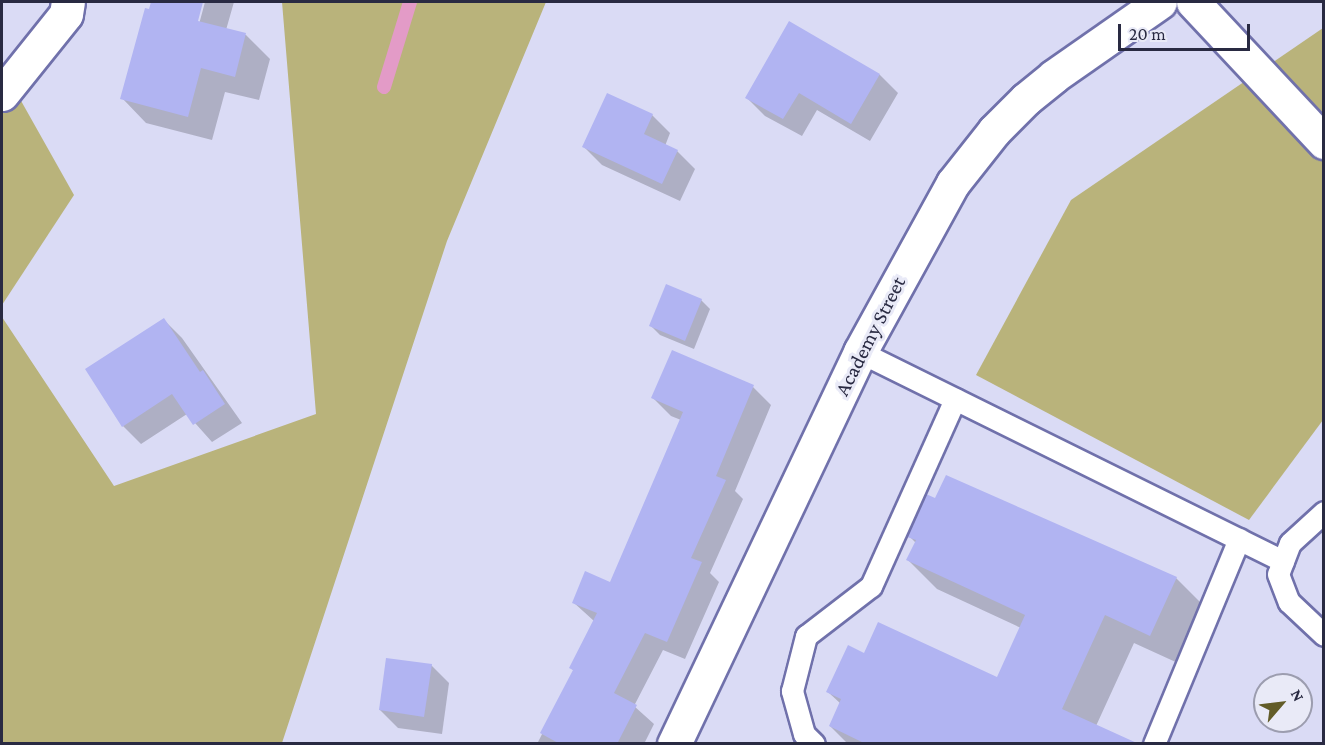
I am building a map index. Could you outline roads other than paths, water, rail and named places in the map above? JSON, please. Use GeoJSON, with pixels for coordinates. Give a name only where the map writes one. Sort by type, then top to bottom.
{"type":"FeatureCollection","features":[{"type":"Feature","properties":{"kind":"street"},"geometry":{"type":"LineString","coordinates":[[2,94],[66,14],[68,2]]}},
{"type":"Feature","properties":{"kind":"street","name":"Academy Street"},"geometry":{"type":"LineString","coordinates":[[674,744],[860,352],[953,183],[994,131],[1054,76],[1160,2]]}},
{"type":"Feature","properties":{"kind":"street"},"geometry":{"type":"LineString","coordinates":[[1193,2],[1323,142]]}},
{"type":"Feature","properties":{"kind":"lane"},"geometry":{"type":"LineString","coordinates":[[860,352],[1283,561]]}},
{"type":"Feature","properties":{"kind":"lane"},"geometry":{"type":"LineString","coordinates":[[814,744],[804,734],[792,691],[806,636],[871,586],[955,399]]}},
{"type":"Feature","properties":{"kind":"lane"},"geometry":{"type":"LineString","coordinates":[[1323,512],[1290,543],[1278,574],[1290,602],[1323,635]]}},
{"type":"Feature","properties":{"kind":"lane"},"geometry":{"type":"LineString","coordinates":[[1154,744],[1239,539]]}},
{"type":"Feature","properties":{"kind":"waterway"},"geometry":{"type":"LineString","coordinates":[[384,87],[410,2]]}}]}
